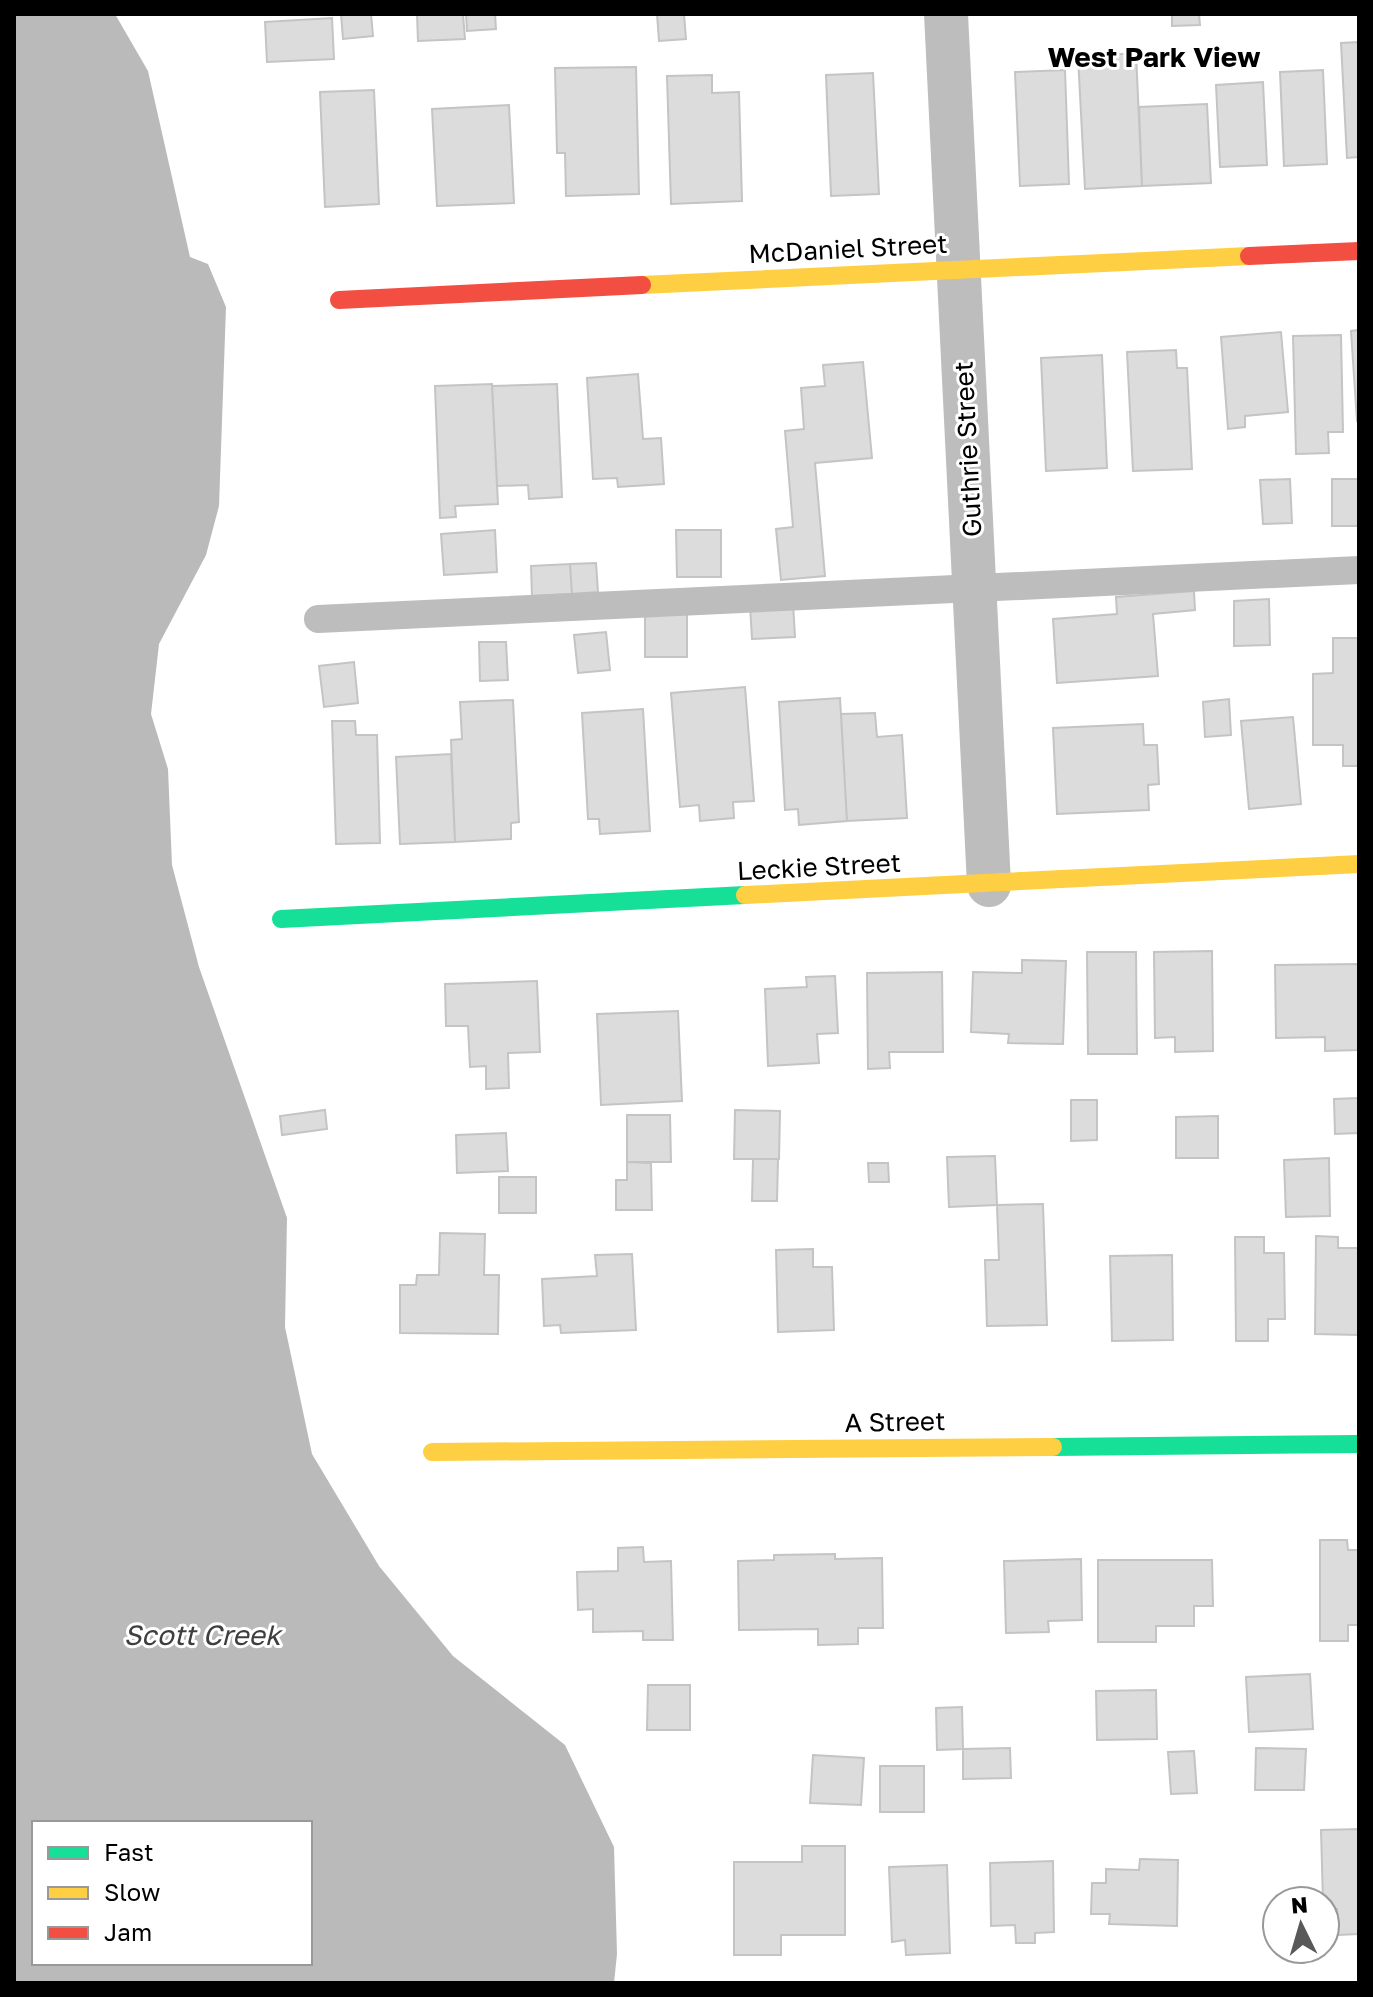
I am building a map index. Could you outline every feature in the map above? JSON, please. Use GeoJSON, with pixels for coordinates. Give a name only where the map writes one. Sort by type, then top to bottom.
{"type":"FeatureCollection","features":[{"type":"Feature","properties":{"kind":"street","name":"Guthrie Street"},"geometry":{"type":"LineString","coordinates":[[946,14],[989,885]]}},
{"type":"Feature","properties":{"kind":"street","name":"McDaniel Street"},"geometry":{"type":"LineString","coordinates":[[339,300],[1359,251]]}},
{"type":"Feature","properties":{"kind":"street","name":"Leckie Street"},"geometry":{"type":"LineString","coordinates":[[281,919],[1359,864]]}},
{"type":"Feature","properties":{"kind":"street","name":"A Street"},"geometry":{"type":"LineString","coordinates":[[432,1452],[1359,1444]]}},
{"type":"Feature","properties":{"kind":"lane"},"geometry":{"type":"LineString","coordinates":[[318,619],[1359,570]]}},
{"type":"Feature","properties":{"kind":"water","name":"Scott Creek"},"geometry":{"type":"Polygon","coordinates":[[[14,14],[115,14],[148,71],[190,257],[208,264],[226,307],[219,506],[206,555],[159,644],[151,714],[168,769],[172,865],[199,967],[287,1218],[285,1327],[312,1454],[379,1566],[453,1656],[565,1745],[614,1847],[617,1954],[614,1983],[14,1983],[14,14]]]}},
{"type":"Feature","properties":{"kind":"building"},"geometry":{"type":"Polygon","coordinates":[[[341,14],[371,14],[373,36],[343,39],[341,14]]]}},
{"type":"Feature","properties":{"kind":"building"},"geometry":{"type":"Polygon","coordinates":[[[417,14],[463,14],[465,39],[418,41],[417,14]]]}},
{"type":"Feature","properties":{"kind":"building"},"geometry":{"type":"Polygon","coordinates":[[[466,14],[495,14],[496,29],[467,31],[466,14]]]}},
{"type":"Feature","properties":{"kind":"building"},"geometry":{"type":"Polygon","coordinates":[[[657,14],[684,14],[686,39],[659,41],[657,14]]]}},
{"type":"Feature","properties":{"kind":"building"},"geometry":{"type":"Polygon","coordinates":[[[1172,14],[1199,14],[1200,25],[1172,26],[1172,14]]]}},
{"type":"Feature","properties":{"kind":"building"},"geometry":{"type":"Polygon","coordinates":[[[332,18],[334,59],[267,62],[265,22],[332,18]]]}},
{"type":"Feature","properties":{"kind":"building"},"geometry":{"type":"Polygon","coordinates":[[[1359,42],[1359,157],[1347,158],[1341,43],[1359,42]]]}},
{"type":"Feature","properties":{"kind":"building"},"geometry":{"type":"Polygon","coordinates":[[[1136,53],[1142,186],[1085,189],[1078,57],[1136,53]]]}},
{"type":"Feature","properties":{"kind":"building"},"geometry":{"type":"Polygon","coordinates":[[[636,67],[639,194],[566,196],[565,153],[557,153],[555,68],[636,67]]]}},
{"type":"Feature","properties":{"kind":"building"},"geometry":{"type":"Polygon","coordinates":[[[1065,70],[1069,184],[1020,186],[1015,72],[1065,70]]]}},
{"type":"Feature","properties":{"kind":"building"},"geometry":{"type":"Polygon","coordinates":[[[1323,70],[1327,164],[1284,166],[1280,72],[1323,70]]]}},
{"type":"Feature","properties":{"kind":"building"},"geometry":{"type":"Polygon","coordinates":[[[873,73],[879,194],[831,196],[826,75],[873,73]]]}},
{"type":"Feature","properties":{"kind":"building"},"geometry":{"type":"Polygon","coordinates":[[[712,75],[712,93],[739,92],[742,201],[671,204],[667,76],[712,75]]]}},
{"type":"Feature","properties":{"kind":"building"},"geometry":{"type":"Polygon","coordinates":[[[1263,82],[1267,165],[1220,167],[1216,85],[1263,82]]]}},
{"type":"Feature","properties":{"kind":"building"},"geometry":{"type":"Polygon","coordinates":[[[374,90],[379,204],[325,207],[320,92],[374,90]]]}},
{"type":"Feature","properties":{"kind":"building"},"geometry":{"type":"Polygon","coordinates":[[[1207,104],[1211,183],[1142,186],[1139,107],[1207,104]]]}},
{"type":"Feature","properties":{"kind":"building"},"geometry":{"type":"Polygon","coordinates":[[[509,105],[514,203],[437,206],[432,109],[509,105]]]}},
{"type":"Feature","properties":{"kind":"building"},"geometry":{"type":"Polygon","coordinates":[[[1359,330],[1359,420],[1357,421],[1351,331],[1359,330]]]}},
{"type":"Feature","properties":{"kind":"building"},"geometry":{"type":"Polygon","coordinates":[[[1281,332],[1288,412],[1245,416],[1245,427],[1228,429],[1221,337],[1281,332]]]}},
{"type":"Feature","properties":{"kind":"building"},"geometry":{"type":"Polygon","coordinates":[[[1341,335],[1343,432],[1328,432],[1329,453],[1296,454],[1293,336],[1341,335]]]}},
{"type":"Feature","properties":{"kind":"building"},"geometry":{"type":"Polygon","coordinates":[[[1176,350],[1177,368],[1187,368],[1192,469],[1133,471],[1127,352],[1176,350]]]}},
{"type":"Feature","properties":{"kind":"building"},"geometry":{"type":"Polygon","coordinates":[[[1102,355],[1107,468],[1046,471],[1041,358],[1102,355]]]}},
{"type":"Feature","properties":{"kind":"building"},"geometry":{"type":"Polygon","coordinates":[[[863,362],[872,458],[815,463],[825,576],[781,580],[776,529],[793,527],[785,431],[804,429],[801,388],[825,386],[823,365],[863,362]]]}},
{"type":"Feature","properties":{"kind":"building"},"geometry":{"type":"Polygon","coordinates":[[[638,374],[643,439],[661,438],[664,484],[618,487],[617,478],[593,479],[587,378],[638,374]]]}},
{"type":"Feature","properties":{"kind":"building"},"geometry":{"type":"Polygon","coordinates":[[[492,384],[498,504],[455,506],[456,517],[440,518],[435,386],[492,384]]]}},
{"type":"Feature","properties":{"kind":"building"},"geometry":{"type":"Polygon","coordinates":[[[557,384],[562,497],[529,499],[528,485],[497,486],[492,386],[557,384]]]}},
{"type":"Feature","properties":{"kind":"building"},"geometry":{"type":"Polygon","coordinates":[[[1290,479],[1292,523],[1263,524],[1260,480],[1290,479]]]}},
{"type":"Feature","properties":{"kind":"building"},"geometry":{"type":"Polygon","coordinates":[[[1332,479],[1359,479],[1359,526],[1332,526],[1332,479]]]}},
{"type":"Feature","properties":{"kind":"building"},"geometry":{"type":"Polygon","coordinates":[[[495,530],[497,572],[444,575],[441,534],[495,530]]]}},
{"type":"Feature","properties":{"kind":"building"},"geometry":{"type":"Polygon","coordinates":[[[676,530],[721,530],[721,577],[677,577],[676,530]]]}},
{"type":"Feature","properties":{"kind":"building"},"geometry":{"type":"Polygon","coordinates":[[[596,563],[598,592],[572,594],[570,564],[596,563]]]}},
{"type":"Feature","properties":{"kind":"building"},"geometry":{"type":"Polygon","coordinates":[[[570,564],[572,594],[532,596],[531,566],[570,564]]]}},
{"type":"Feature","properties":{"kind":"building"},"geometry":{"type":"Polygon","coordinates":[[[1194,591],[1195,610],[1153,614],[1158,676],[1057,683],[1053,619],[1117,614],[1116,597],[1194,591]]]}},
{"type":"Feature","properties":{"kind":"building"},"geometry":{"type":"Polygon","coordinates":[[[1269,599],[1270,645],[1234,646],[1234,601],[1269,599]]]}},
{"type":"Feature","properties":{"kind":"building"},"geometry":{"type":"Polygon","coordinates":[[[793,603],[795,637],[752,639],[750,605],[793,603]]]}},
{"type":"Feature","properties":{"kind":"building"},"geometry":{"type":"Polygon","coordinates":[[[645,611],[687,611],[687,657],[645,657],[645,611]]]}},
{"type":"Feature","properties":{"kind":"building"},"geometry":{"type":"Polygon","coordinates":[[[606,632],[610,670],[578,673],[574,635],[606,632]]]}},
{"type":"Feature","properties":{"kind":"building"},"geometry":{"type":"Polygon","coordinates":[[[1333,638],[1359,638],[1359,766],[1343,766],[1343,745],[1313,745],[1313,674],[1333,673],[1333,638]]]}},
{"type":"Feature","properties":{"kind":"building"},"geometry":{"type":"Polygon","coordinates":[[[479,642],[506,642],[508,680],[480,681],[479,642]]]}},
{"type":"Feature","properties":{"kind":"building"},"geometry":{"type":"Polygon","coordinates":[[[354,662],[358,703],[324,707],[319,666],[354,662]]]}},
{"type":"Feature","properties":{"kind":"building"},"geometry":{"type":"Polygon","coordinates":[[[745,687],[754,801],[733,802],[734,818],[700,821],[699,805],[680,807],[671,693],[745,687]]]}},
{"type":"Feature","properties":{"kind":"building"},"geometry":{"type":"Polygon","coordinates":[[[840,698],[847,821],[799,825],[798,809],[785,810],[779,702],[840,698]]]}},
{"type":"Feature","properties":{"kind":"building"},"geometry":{"type":"Polygon","coordinates":[[[1229,699],[1231,735],[1205,737],[1203,702],[1229,699]]]}},
{"type":"Feature","properties":{"kind":"building"},"geometry":{"type":"Polygon","coordinates":[[[513,700],[519,822],[511,823],[511,839],[455,842],[451,740],[462,739],[460,702],[513,700]]]}},
{"type":"Feature","properties":{"kind":"building"},"geometry":{"type":"Polygon","coordinates":[[[643,709],[650,831],[600,834],[599,819],[588,819],[582,713],[643,709]]]}},
{"type":"Feature","properties":{"kind":"building"},"geometry":{"type":"Polygon","coordinates":[[[875,713],[877,737],[902,735],[907,818],[847,821],[841,714],[875,713]]]}},
{"type":"Feature","properties":{"kind":"building"},"geometry":{"type":"Polygon","coordinates":[[[1293,717],[1301,804],[1249,809],[1241,721],[1293,717]]]}},
{"type":"Feature","properties":{"kind":"building"},"geometry":{"type":"Polygon","coordinates":[[[332,721],[355,721],[356,735],[377,735],[380,843],[336,844],[332,721]]]}},
{"type":"Feature","properties":{"kind":"building"},"geometry":{"type":"Polygon","coordinates":[[[1143,724],[1144,745],[1157,745],[1159,784],[1148,785],[1149,810],[1057,814],[1053,728],[1143,724]]]}},
{"type":"Feature","properties":{"kind":"building"},"geometry":{"type":"Polygon","coordinates":[[[451,754],[455,842],[400,844],[396,757],[451,754]]]}},
{"type":"Feature","properties":{"kind":"building"},"geometry":{"type":"Polygon","coordinates":[[[1212,951],[1213,1051],[1175,1052],[1175,1037],[1155,1038],[1154,952],[1212,951]]]}},
{"type":"Feature","properties":{"kind":"building"},"geometry":{"type":"Polygon","coordinates":[[[1087,952],[1136,952],[1137,1054],[1088,1054],[1087,952]]]}},
{"type":"Feature","properties":{"kind":"building"},"geometry":{"type":"Polygon","coordinates":[[[1022,960],[1066,961],[1063,1044],[1008,1043],[1009,1034],[971,1032],[973,972],[1022,973],[1022,960]]]}},
{"type":"Feature","properties":{"kind":"building"},"geometry":{"type":"Polygon","coordinates":[[[1359,964],[1359,1050],[1325,1051],[1325,1037],[1276,1038],[1275,965],[1359,964]]]}},
{"type":"Feature","properties":{"kind":"building"},"geometry":{"type":"Polygon","coordinates":[[[942,972],[943,1052],[889,1052],[890,1068],[868,1069],[867,973],[942,972]]]}},
{"type":"Feature","properties":{"kind":"building"},"geometry":{"type":"Polygon","coordinates":[[[835,976],[838,1033],[817,1034],[819,1063],[768,1066],[765,989],[807,987],[806,977],[835,976]]]}},
{"type":"Feature","properties":{"kind":"building"},"geometry":{"type":"Polygon","coordinates":[[[537,981],[540,1052],[508,1053],[509,1088],[486,1089],[486,1066],[470,1067],[468,1026],[446,1026],[445,984],[537,981]]]}},
{"type":"Feature","properties":{"kind":"building"},"geometry":{"type":"Polygon","coordinates":[[[678,1011],[682,1101],[601,1105],[597,1014],[678,1011]]]}},
{"type":"Feature","properties":{"kind":"building"},"geometry":{"type":"Polygon","coordinates":[[[1359,1098],[1359,1133],[1335,1134],[1334,1099],[1359,1098]]]}},
{"type":"Feature","properties":{"kind":"building"},"geometry":{"type":"Polygon","coordinates":[[[1071,1100],[1097,1100],[1097,1140],[1071,1141],[1071,1100]]]}},
{"type":"Feature","properties":{"kind":"building"},"geometry":{"type":"Polygon","coordinates":[[[325,1110],[327,1129],[282,1135],[280,1116],[325,1110]]]}},
{"type":"Feature","properties":{"kind":"building"},"geometry":{"type":"Polygon","coordinates":[[[735,1110],[780,1111],[779,1159],[734,1159],[735,1110]]]}},
{"type":"Feature","properties":{"kind":"building"},"geometry":{"type":"Polygon","coordinates":[[[627,1115],[670,1115],[671,1162],[627,1162],[627,1115]]]}},
{"type":"Feature","properties":{"kind":"building"},"geometry":{"type":"Polygon","coordinates":[[[1218,1116],[1218,1158],[1176,1158],[1176,1117],[1218,1116]]]}},
{"type":"Feature","properties":{"kind":"building"},"geometry":{"type":"Polygon","coordinates":[[[506,1133],[508,1171],[457,1173],[456,1135],[506,1133]]]}},
{"type":"Feature","properties":{"kind":"building"},"geometry":{"type":"Polygon","coordinates":[[[995,1156],[997,1205],[949,1207],[947,1157],[995,1156]]]}},
{"type":"Feature","properties":{"kind":"building"},"geometry":{"type":"Polygon","coordinates":[[[1329,1158],[1330,1216],[1286,1217],[1284,1160],[1329,1158]]]}},
{"type":"Feature","properties":{"kind":"building"},"geometry":{"type":"Polygon","coordinates":[[[753,1159],[778,1159],[777,1201],[752,1201],[753,1159]]]}},
{"type":"Feature","properties":{"kind":"building"},"geometry":{"type":"Polygon","coordinates":[[[627,1162],[651,1163],[652,1210],[616,1210],[616,1180],[627,1180],[627,1162]]]}},
{"type":"Feature","properties":{"kind":"building"},"geometry":{"type":"Polygon","coordinates":[[[868,1163],[888,1163],[889,1182],[869,1182],[868,1163]]]}},
{"type":"Feature","properties":{"kind":"building"},"geometry":{"type":"Polygon","coordinates":[[[499,1177],[536,1177],[536,1213],[499,1213],[499,1177]]]}},
{"type":"Feature","properties":{"kind":"building"},"geometry":{"type":"Polygon","coordinates":[[[1043,1204],[1047,1325],[987,1326],[985,1260],[999,1260],[997,1205],[1043,1204]]]}},
{"type":"Feature","properties":{"kind":"building"},"geometry":{"type":"Polygon","coordinates":[[[440,1233],[485,1234],[484,1275],[499,1275],[498,1334],[400,1333],[400,1285],[416,1285],[417,1275],[439,1275],[440,1233]]]}},
{"type":"Feature","properties":{"kind":"building"},"geometry":{"type":"Polygon","coordinates":[[[1316,1236],[1338,1237],[1338,1248],[1359,1248],[1359,1335],[1315,1334],[1316,1236]]]}},
{"type":"Feature","properties":{"kind":"building"},"geometry":{"type":"Polygon","coordinates":[[[1235,1237],[1264,1237],[1264,1253],[1284,1253],[1285,1319],[1268,1319],[1268,1341],[1236,1341],[1235,1237]]]}},
{"type":"Feature","properties":{"kind":"building"},"geometry":{"type":"Polygon","coordinates":[[[813,1249],[813,1267],[832,1267],[834,1330],[778,1332],[776,1250],[813,1249]]]}},
{"type":"Feature","properties":{"kind":"building"},"geometry":{"type":"Polygon","coordinates":[[[632,1254],[636,1330],[561,1333],[560,1325],[544,1326],[542,1279],[597,1276],[595,1255],[632,1254]]]}},
{"type":"Feature","properties":{"kind":"building"},"geometry":{"type":"Polygon","coordinates":[[[1172,1255],[1173,1340],[1112,1341],[1110,1256],[1172,1255]]]}},
{"type":"Feature","properties":{"kind":"building"},"geometry":{"type":"Polygon","coordinates":[[[1320,1540],[1347,1540],[1348,1550],[1359,1550],[1359,1625],[1348,1625],[1348,1641],[1320,1641],[1320,1540]]]}},
{"type":"Feature","properties":{"kind":"building"},"geometry":{"type":"Polygon","coordinates":[[[643,1547],[644,1562],[671,1561],[673,1640],[643,1640],[643,1631],[593,1632],[593,1609],[578,1610],[577,1572],[618,1571],[618,1548],[643,1547]]]}},
{"type":"Feature","properties":{"kind":"building"},"geometry":{"type":"Polygon","coordinates":[[[835,1554],[835,1559],[882,1558],[883,1628],[858,1628],[858,1644],[818,1645],[818,1629],[739,1630],[738,1561],[774,1560],[774,1555],[835,1554]]]}},
{"type":"Feature","properties":{"kind":"building"},"geometry":{"type":"Polygon","coordinates":[[[1081,1559],[1082,1620],[1048,1621],[1049,1632],[1006,1633],[1004,1561],[1081,1559]]]}},
{"type":"Feature","properties":{"kind":"building"},"geometry":{"type":"Polygon","coordinates":[[[1098,1560],[1212,1560],[1213,1606],[1194,1606],[1194,1626],[1156,1626],[1156,1642],[1098,1642],[1098,1560]]]}},
{"type":"Feature","properties":{"kind":"building"},"geometry":{"type":"Polygon","coordinates":[[[1310,1674],[1313,1729],[1249,1732],[1246,1677],[1310,1674]]]}},
{"type":"Feature","properties":{"kind":"building"},"geometry":{"type":"Polygon","coordinates":[[[648,1685],[690,1685],[690,1730],[647,1730],[648,1685]]]}},
{"type":"Feature","properties":{"kind":"building"},"geometry":{"type":"Polygon","coordinates":[[[1156,1690],[1157,1739],[1097,1740],[1096,1691],[1156,1690]]]}},
{"type":"Feature","properties":{"kind":"building"},"geometry":{"type":"Polygon","coordinates":[[[962,1707],[963,1749],[937,1750],[936,1708],[962,1707]]]}},
{"type":"Feature","properties":{"kind":"building"},"geometry":{"type":"Polygon","coordinates":[[[1010,1748],[1011,1778],[963,1779],[963,1749],[1010,1748]]]}},
{"type":"Feature","properties":{"kind":"building"},"geometry":{"type":"Polygon","coordinates":[[[1256,1748],[1306,1749],[1304,1790],[1255,1790],[1256,1748]]]}},
{"type":"Feature","properties":{"kind":"building"},"geometry":{"type":"Polygon","coordinates":[[[1194,1751],[1197,1793],[1171,1794],[1168,1752],[1194,1751]]]}},
{"type":"Feature","properties":{"kind":"building"},"geometry":{"type":"Polygon","coordinates":[[[813,1755],[864,1758],[861,1805],[810,1803],[813,1755]]]}},
{"type":"Feature","properties":{"kind":"building"},"geometry":{"type":"Polygon","coordinates":[[[880,1766],[924,1766],[924,1812],[880,1812],[880,1766]]]}},
{"type":"Feature","properties":{"kind":"building"},"geometry":{"type":"Polygon","coordinates":[[[1359,1829],[1359,1934],[1341,1935],[1341,1885],[1323,1885],[1321,1830],[1359,1829]]]}},
{"type":"Feature","properties":{"kind":"building"},"geometry":{"type":"Polygon","coordinates":[[[802,1846],[845,1846],[845,1935],[781,1935],[781,1955],[734,1955],[734,1862],[802,1862],[802,1846]]]}},
{"type":"Feature","properties":{"kind":"building"},"geometry":{"type":"Polygon","coordinates":[[[1140,1859],[1178,1860],[1177,1926],[1109,1924],[1110,1914],[1091,1914],[1092,1883],[1106,1883],[1106,1869],[1139,1870],[1140,1859]]]}},
{"type":"Feature","properties":{"kind":"building"},"geometry":{"type":"Polygon","coordinates":[[[1053,1861],[1054,1932],[1035,1933],[1035,1943],[1016,1943],[1015,1925],[991,1926],[990,1863],[1053,1861]]]}},
{"type":"Feature","properties":{"kind":"building"},"geometry":{"type":"Polygon","coordinates":[[[947,1865],[950,1953],[906,1955],[905,1940],[892,1942],[889,1867],[947,1865]]]}},
{"type":"Feature","properties":{"kind":"traffic: fast"},"geometry":{"type":"LineString","coordinates":[[281,919],[745,895]]}},
{"type":"Feature","properties":{"kind":"traffic: fast"},"geometry":{"type":"LineString","coordinates":[[1053,1447],[1359,1444]]}},
{"type":"Feature","properties":{"kind":"traffic: slow"},"geometry":{"type":"LineString","coordinates":[[642,285],[1249,256]]}},
{"type":"Feature","properties":{"kind":"traffic: slow"},"geometry":{"type":"LineString","coordinates":[[745,895],[1359,864]]}},
{"type":"Feature","properties":{"kind":"traffic: slow"},"geometry":{"type":"LineString","coordinates":[[432,1452],[1053,1447]]}},
{"type":"Feature","properties":{"kind":"traffic: jam"},"geometry":{"type":"LineString","coordinates":[[1249,256],[1359,251]]}},
{"type":"Feature","properties":{"kind":"traffic: jam"},"geometry":{"type":"LineString","coordinates":[[339,300],[642,285]]}},
{"type":"Feature","properties":{"kind":"district","name":"West Park View"},"geometry":{"type":"Point","coordinates":[1154,57]}}]}
